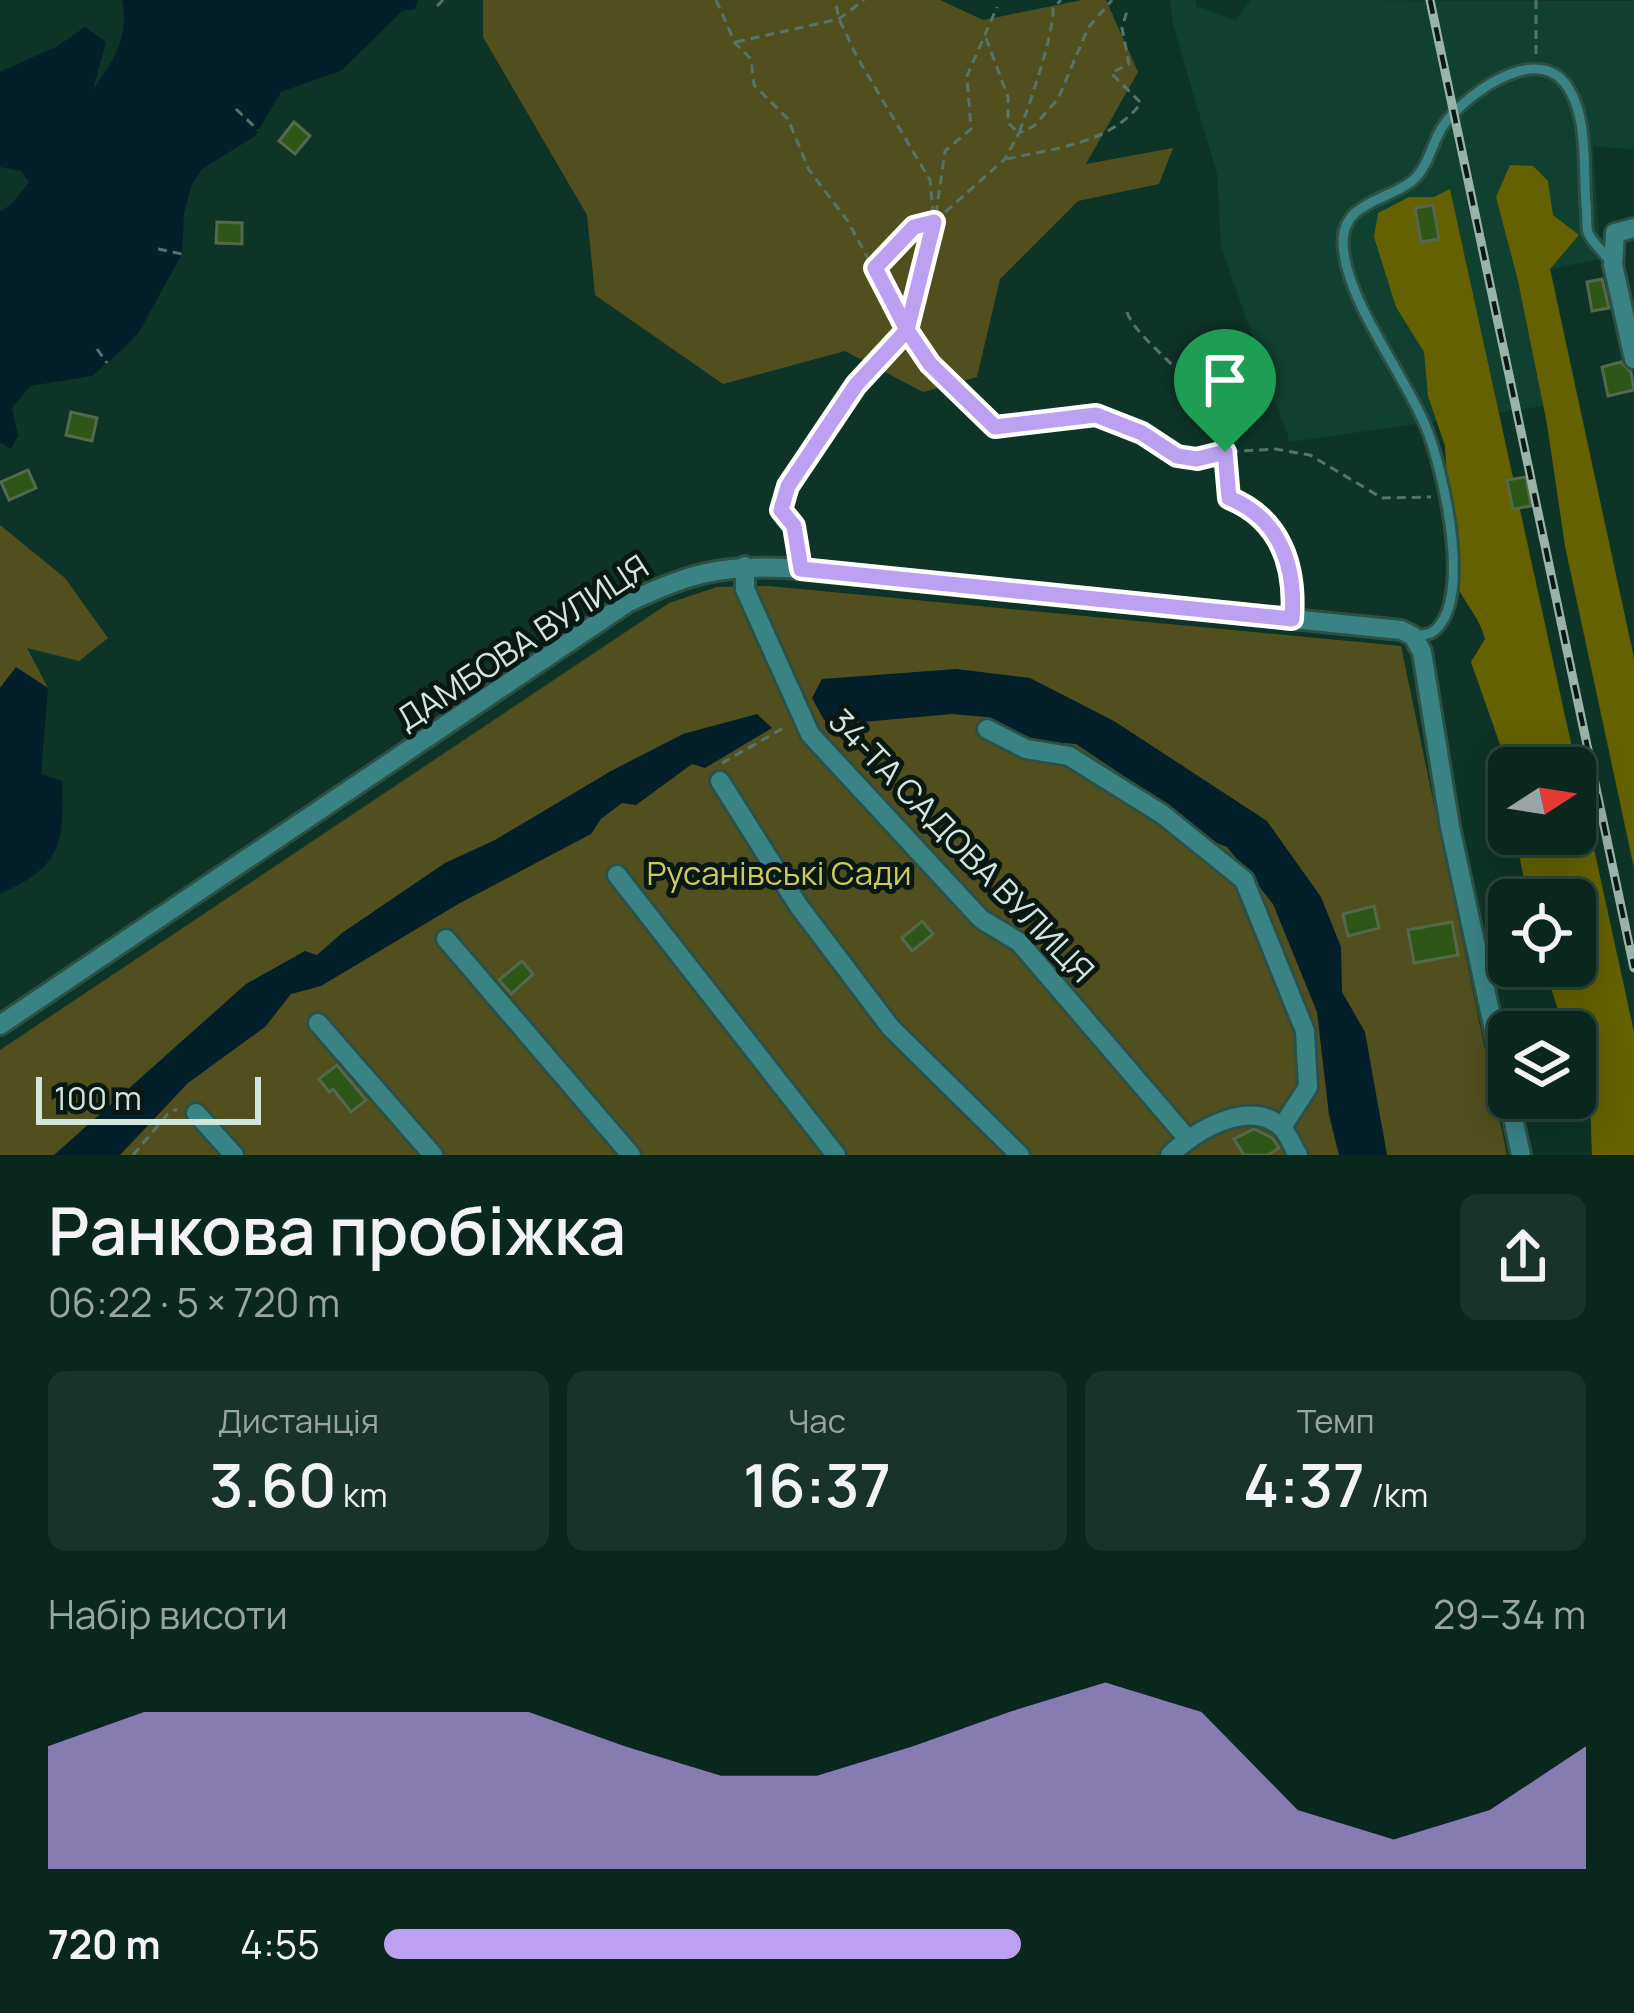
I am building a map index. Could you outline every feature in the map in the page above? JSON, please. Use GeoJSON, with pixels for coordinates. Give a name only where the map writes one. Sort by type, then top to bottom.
{"type":"FeatureCollection","features":[{"type":"Feature","properties":{"kind":"street"},"geometry":{"type":"LineString","coordinates":[[1625,231],[1613,265],[1634,359]]}},
{"type":"Feature","properties":{"kind":"street","name":"ДАМБОВА ВУЛИЦЯ"},"geometry":{"type":"LineString","coordinates":[[0,1025],[627,603],[679,578],[745,566],[801,569],[1401,630],[1413,636]]}},
{"type":"Feature","properties":{"kind":"street","name":"34-ТА САДОВА ВУЛИЦЯ"},"geometry":{"type":"LineString","coordinates":[[745,566],[745,589],[810,734],[981,919],[1019,942],[1187,1138]]}},
{"type":"Feature","properties":{"kind":"street"},"geometry":{"type":"LineString","coordinates":[[1413,636],[1422,652],[1450,827],[1521,1155]]}},
{"type":"Feature","properties":{"kind":"street"},"geometry":{"type":"LineString","coordinates":[[987,729],[1026,748],[1069,756],[1162,814],[1244,880],[1305,1031],[1308,1087],[1282,1127]]}},
{"type":"Feature","properties":{"kind":"street"},"geometry":{"type":"LineString","coordinates":[[720,781],[798,905],[890,1028],[1020,1155]]}},
{"type":"Feature","properties":{"kind":"street"},"geometry":{"type":"LineString","coordinates":[[617,875],[836,1155]]}},
{"type":"Feature","properties":{"kind":"street"},"geometry":{"type":"LineString","coordinates":[[446,939],[632,1155]]}},
{"type":"Feature","properties":{"kind":"street"},"geometry":{"type":"LineString","coordinates":[[318,1023],[433,1155]]}},
{"type":"Feature","properties":{"kind":"street"},"geometry":{"type":"LineString","coordinates":[[196,1113],[234,1155]]}},
{"type":"Feature","properties":{"kind":"street"},"geometry":{"type":"LineString","coordinates":[[1170,1155],[1187,1138],[1232,1117],[1262,1119],[1282,1127],[1298,1155]]}},
{"type":"Feature","properties":{"kind":"lane"},"geometry":{"type":"LineString","coordinates":[[1413,636],[1430,634],[1446,616],[1454,583],[1445,498],[1425,424],[1355,288],[1342,245],[1347,222],[1372,199],[1406,186],[1419,175],[1443,126],[1473,98],[1506,74],[1536,67],[1562,80],[1577,106],[1588,234],[1613,265]]}},
{"type":"Feature","properties":{"kind":"path"},"geometry":{"type":"LineString","coordinates":[[437,6],[443,0]]}},
{"type":"Feature","properties":{"kind":"path"},"geometry":{"type":"LineString","coordinates":[[716,0],[735,43],[751,59],[754,85],[788,119],[809,170],[847,220],[907,330],[930,364],[995,427],[1096,415],[1142,433],[1177,456],[1197,459],[1275,449],[1310,455],[1382,498],[1445,498]]}},
{"type":"Feature","properties":{"kind":"path"},"geometry":{"type":"LineString","coordinates":[[835,0],[856,57],[930,180],[934,222]]}},
{"type":"Feature","properties":{"kind":"path"},"geometry":{"type":"LineString","coordinates":[[735,43],[839,19],[864,0]]}},
{"type":"Feature","properties":{"kind":"path"},"geometry":{"type":"LineString","coordinates":[[875,268],[914,227],[934,222],[1005,159],[1019,133],[1044,59],[1053,8],[1060,0]]}},
{"type":"Feature","properties":{"kind":"path"},"geometry":{"type":"LineString","coordinates":[[1019,133],[1034,126],[1058,99],[1088,28],[1112,0]]}},
{"type":"Feature","properties":{"kind":"path"},"geometry":{"type":"LineString","coordinates":[[1536,0],[1536,67]]}},
{"type":"Feature","properties":{"kind":"path"},"geometry":{"type":"LineString","coordinates":[[801,569],[794,526],[781,510],[788,486],[856,385],[907,330],[934,222],[945,151],[971,129],[967,76],[998,7]]}},
{"type":"Feature","properties":{"kind":"path"},"geometry":{"type":"LineString","coordinates":[[1005,159],[1086,141],[1125,124],[1141,103],[1111,73],[1129,64],[1122,28],[1127,10]]}},
{"type":"Feature","properties":{"kind":"path"},"geometry":{"type":"LineString","coordinates":[[985,36],[1008,98],[1008,123],[1019,133]]}},
{"type":"Feature","properties":{"kind":"path"},"geometry":{"type":"LineString","coordinates":[[236,109],[258,130]]}},
{"type":"Feature","properties":{"kind":"path"},"geometry":{"type":"LineString","coordinates":[[158,249],[182,254]]}},
{"type":"Feature","properties":{"kind":"path"},"geometry":{"type":"LineString","coordinates":[[1127,312],[1131,326],[1152,342],[1218,415],[1229,498],[1271,528],[1288,556],[1295,586],[1292,619]]}},
{"type":"Feature","properties":{"kind":"path"},"geometry":{"type":"LineString","coordinates":[[97,349],[107,363]]}},
{"type":"Feature","properties":{"kind":"path"},"geometry":{"type":"LineString","coordinates":[[720,781],[719,764],[802,719]]}},
{"type":"Feature","properties":{"kind":"path"},"geometry":{"type":"LineString","coordinates":[[133,1155],[168,1114],[186,1105],[196,1113]]}},
{"type":"Feature","properties":{"kind":"shaded area"},"geometry":{"type":"Polygon","coordinates":[[[1170,0],[1196,0],[1196,6],[1235,20],[1251,0],[1634,1],[1634,150],[1593,146],[1599,234],[1610,249],[1600,259],[1551,269],[1578,401],[1290,442],[1221,247],[1217,174],[1173,25],[1170,0]]]}},
{"type":"Feature","properties":{"kind":"shaded area"},"geometry":{"type":"Polygon","coordinates":[[[1510,165],[1533,166],[1548,181],[1553,215],[1579,235],[1550,269],[1634,658],[1634,868],[1565,546],[1518,281],[1496,197],[1510,165]]]}},
{"type":"Feature","properties":{"kind":"shaded area"},"geometry":{"type":"Polygon","coordinates":[[[1450,189],[1572,747],[1501,747],[1471,662],[1485,639],[1453,577],[1445,446],[1428,396],[1424,352],[1396,307],[1374,237],[1378,213],[1409,197],[1434,197],[1450,189]]]}},
{"type":"Feature","properties":{"kind":"shaded area"},"geometry":{"type":"Polygon","coordinates":[[[1519,855],[1595,855],[1634,1032],[1634,1155],[1592,1155],[1596,1011],[1558,1011],[1551,987],[1596,987],[1596,879],[1524,879],[1519,855]]]}},
{"type":"Feature","properties":{"kind":"green space"},"geometry":{"type":"Polygon","coordinates":[[[483,0],[940,0],[983,20],[1082,0],[1106,0],[1138,72],[1086,164],[1173,148],[1159,184],[1078,201],[1000,279],[977,377],[923,392],[845,351],[723,384],[595,295],[587,215],[483,37],[483,0]]]}},
{"type":"Feature","properties":{"kind":"green space"},"geometry":{"type":"Polygon","coordinates":[[[0,525],[65,578],[108,638],[79,661],[27,648],[48,688],[16,668],[0,688],[0,525]]]}},
{"type":"Feature","properties":{"kind":"green space","name":"Русанівські Сади"},"geometry":{"type":"Polygon","coordinates":[[[769,586],[1401,646],[1488,1064],[1488,1119],[1500,1119],[1507,1155],[0,1155],[0,1050],[669,603],[717,587],[769,586]]]}},
{"type":"Feature","properties":{"kind":"water"},"geometry":{"type":"Polygon","coordinates":[[[122,0],[418,0],[415,9],[402,11],[342,70],[281,92],[255,136],[202,169],[184,213],[182,254],[139,332],[92,376],[30,386],[12,408],[18,436],[11,449],[0,442],[0,211],[29,182],[21,171],[0,167],[0,72],[58,46],[85,27],[106,42],[93,89],[118,48],[124,25],[122,0]]]}},
{"type":"Feature","properties":{"kind":"water"},"geometry":{"type":"Polygon","coordinates":[[[16,667],[48,688],[41,774],[62,781],[62,822],[60,838],[47,863],[0,894],[0,688],[16,667]]]}},
{"type":"Feature","properties":{"kind":"water"},"geometry":{"type":"Polygon","coordinates":[[[956,669],[1030,678],[1114,721],[1267,821],[1321,897],[1341,947],[1342,992],[1365,1032],[1387,1155],[1339,1155],[1329,1115],[1317,1012],[1273,904],[1227,847],[1076,744],[1026,740],[986,717],[952,714],[863,722],[824,720],[812,698],[822,679],[956,669]]]}},
{"type":"Feature","properties":{"kind":"water"},"geometry":{"type":"Polygon","coordinates":[[[757,714],[772,728],[705,768],[692,764],[636,805],[622,803],[591,834],[460,903],[321,986],[291,994],[265,1027],[188,1083],[120,1155],[54,1155],[246,984],[305,951],[317,955],[445,863],[495,840],[611,771],[683,734],[757,714]]]}},
{"type":"Feature","properties":{"kind":"building"},"geometry":{"type":"Polygon","coordinates":[[[294,122],[310,136],[295,154],[279,141],[294,122]]]}},
{"type":"Feature","properties":{"kind":"building"},"geometry":{"type":"Polygon","coordinates":[[[1433,205],[1439,239],[1421,242],[1415,208],[1433,205]]]}},
{"type":"Feature","properties":{"kind":"building"},"geometry":{"type":"Polygon","coordinates":[[[217,222],[242,223],[242,244],[216,243],[217,222]]]}},
{"type":"Feature","properties":{"kind":"building"},"geometry":{"type":"Polygon","coordinates":[[[1602,279],[1609,308],[1592,311],[1587,282],[1602,279]]]}},
{"type":"Feature","properties":{"kind":"building"},"geometry":{"type":"Polygon","coordinates":[[[1621,362],[1631,372],[1634,390],[1608,396],[1602,367],[1621,362]]]}},
{"type":"Feature","properties":{"kind":"building"},"geometry":{"type":"Polygon","coordinates":[[[71,412],[97,418],[92,441],[66,435],[71,412]]]}},
{"type":"Feature","properties":{"kind":"building"},"geometry":{"type":"Polygon","coordinates":[[[28,470],[36,488],[9,500],[1,482],[28,470]]]}},
{"type":"Feature","properties":{"kind":"building"},"geometry":{"type":"Polygon","coordinates":[[[1526,477],[1531,506],[1513,509],[1507,480],[1526,477]]]}},
{"type":"Feature","properties":{"kind":"building"},"geometry":{"type":"Polygon","coordinates":[[[1374,906],[1379,928],[1348,936],[1343,914],[1374,906]]]}},
{"type":"Feature","properties":{"kind":"building"},"geometry":{"type":"Polygon","coordinates":[[[922,921],[933,934],[912,951],[902,938],[922,921]]]}},
{"type":"Feature","properties":{"kind":"building"},"geometry":{"type":"Polygon","coordinates":[[[1452,922],[1458,955],[1414,963],[1408,930],[1452,922]]]}},
{"type":"Feature","properties":{"kind":"building"},"geometry":{"type":"Polygon","coordinates":[[[522,961],[533,974],[511,994],[499,980],[522,961]]]}},
{"type":"Feature","properties":{"kind":"building"},"geometry":{"type":"Polygon","coordinates":[[[337,1065],[366,1100],[351,1112],[319,1079],[337,1065]]]}},
{"type":"Feature","properties":{"kind":"building"},"geometry":{"type":"Polygon","coordinates":[[[1254,1129],[1272,1138],[1279,1148],[1268,1155],[1244,1155],[1234,1139],[1254,1129]]]}},
{"type":"Feature","properties":{"kind":"railway"},"geometry":{"type":"LineString","coordinates":[[1430,0],[1634,968]]}},
{"type":"Feature","properties":{"kind":"route"},"geometry":{"type":"LineString","coordinates":[[1225,452],[1197,459],[1177,456],[1142,433],[1096,415],[995,427],[930,364],[907,330],[934,222],[914,227],[875,268],[907,330],[856,385],[788,486],[781,510],[794,526],[801,569],[1292,619],[1295,586],[1288,556],[1271,528],[1229,498],[1225,452]]}}]}
